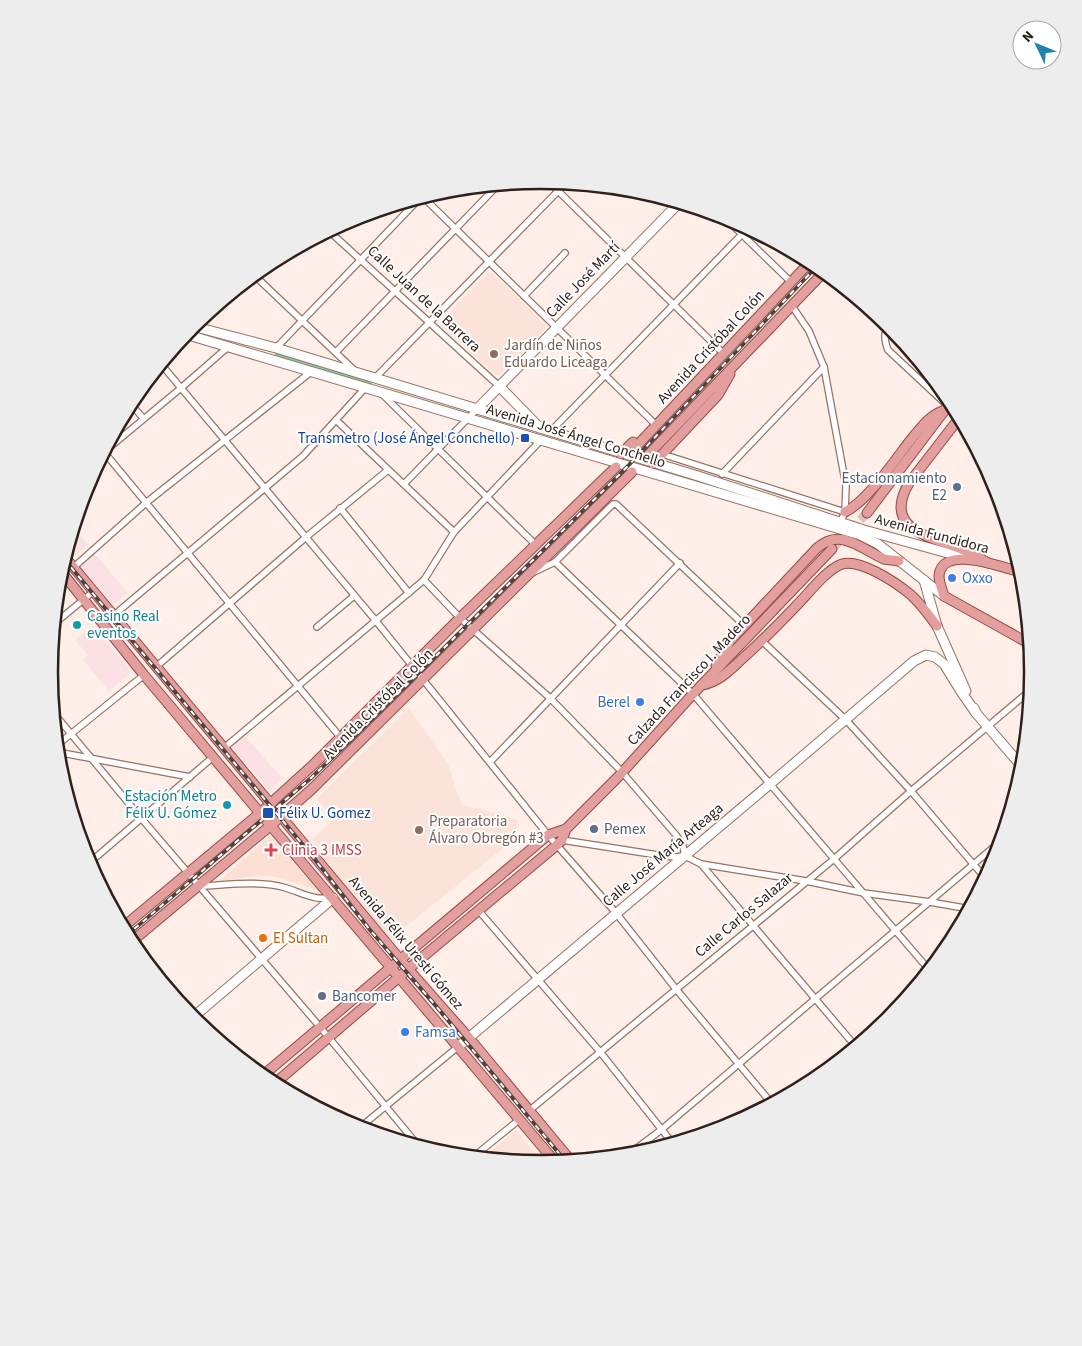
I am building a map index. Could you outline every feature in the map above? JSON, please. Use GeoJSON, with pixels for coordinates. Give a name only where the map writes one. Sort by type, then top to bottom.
{"type":"FeatureCollection","features":[{"type":"Feature","properties":{"kind":"main road","name":"Calle José Martí"},"geometry":{"type":"LineString","coordinates":[[477,409],[674,208]]}},
{"type":"Feature","properties":{"kind":"main road","name":"Avenida Cristóbal Colón"},"geometry":{"type":"LineString","coordinates":[[631,452],[805,268]]}},
{"type":"Feature","properties":{"kind":"main road","name":"Avenida Cristóbal Colón"},"geometry":{"type":"LineString","coordinates":[[650,460],[735,365],[819,277]]}},
{"type":"Feature","properties":{"kind":"main road"},"geometry":{"type":"LineString","coordinates":[[791,282],[792,306]]}},
{"type":"Feature","properties":{"kind":"main road","name":"Avenida José Ángel Conchello"},"geometry":{"type":"LineString","coordinates":[[204,327],[621,454],[650,460],[864,530]]}},
{"type":"Feature","properties":{"kind":"main road","name":"Avenida José Ángel Conchello"},"geometry":{"type":"LineString","coordinates":[[194,337],[379,391],[615,464],[860,535],[878,544],[944,596]]}},
{"type":"Feature","properties":{"kind":"main road"},"geometry":{"type":"LineString","coordinates":[[621,454],[723,353]]}},
{"type":"Feature","properties":{"kind":"main road"},"geometry":{"type":"LineString","coordinates":[[650,460],[662,454],[718,395],[735,365]]}},
{"type":"Feature","properties":{"kind":"main road"},"geometry":{"type":"LineString","coordinates":[[375,378],[379,391]]}},
{"type":"Feature","properties":{"kind":"main road","name":"Calle Juan de la Barrera"},"geometry":{"type":"LineString","coordinates":[[499,386],[546,431]]}},
{"type":"Feature","properties":{"kind":"main road"},"geometry":{"type":"LineString","coordinates":[[845,512],[858,503],[871,489],[925,422],[945,408]]}},
{"type":"Feature","properties":{"kind":"main road"},"geometry":{"type":"LineString","coordinates":[[867,513],[946,409]]}},
{"type":"Feature","properties":{"kind":"main road"},"geometry":{"type":"LineString","coordinates":[[955,423],[909,483],[904,492],[902,511],[906,521],[922,535],[971,553],[988,563]]}},
{"type":"Feature","properties":{"kind":"main road","name":"Avenida Cristóbal Colón"},"geometry":{"type":"LineString","coordinates":[[127,924],[260,813],[341,738],[615,464]]}},
{"type":"Feature","properties":{"kind":"main road","name":"Avenida Cristóbal Colón"},"geometry":{"type":"LineString","coordinates":[[136,938],[282,816],[319,782],[632,472]]}},
{"type":"Feature","properties":{"kind":"main road","name":"Avenida Fundidora"},"geometry":{"type":"LineString","coordinates":[[864,530],[1013,570]]}},
{"type":"Feature","properties":{"kind":"main road"},"geometry":{"type":"LineString","coordinates":[[713,673],[726,646],[744,625],[817,548],[828,540],[835,539],[857,543],[885,559],[899,561]]}},
{"type":"Feature","properties":{"kind":"main road","name":"Calzada Francisco I. Madero"},"geometry":{"type":"LineString","coordinates":[[559,843],[566,829],[832,549]]}},
{"type":"Feature","properties":{"kind":"main road"},"geometry":{"type":"LineString","coordinates":[[966,558],[949,562],[941,569],[939,577],[944,596],[1023,640]]}},
{"type":"Feature","properties":{"kind":"main road","name":"Avenida Félix Uresti Gómez"},"geometry":{"type":"LineString","coordinates":[[71,563],[408,969],[492,1065],[567,1155]]}},
{"type":"Feature","properties":{"kind":"main road"},"geometry":{"type":"LineString","coordinates":[[701,685],[718,680],[762,641],[828,573],[834,568],[848,563],[873,570],[909,594],[937,626]]}},
{"type":"Feature","properties":{"kind":"main road","name":"Avenida Félix Uresti Gómez"},"geometry":{"type":"LineString","coordinates":[[67,578],[144,675],[270,826],[459,1046],[550,1156]]}},
{"type":"Feature","properties":{"kind":"main road"},"geometry":{"type":"LineString","coordinates":[[924,580],[937,626],[976,713],[1016,760]]}},
{"type":"Feature","properties":{"kind":"main road","name":"Calle José María Arteaga"},"geometry":{"type":"LineString","coordinates":[[459,1046],[846,720],[914,660],[926,655],[935,657],[944,664],[976,713]]}},
{"type":"Feature","properties":{"kind":"main road","name":"Calzada Francisco I. Madero"},"geometry":{"type":"LineString","coordinates":[[267,1072],[548,835],[566,829]]}},
{"type":"Feature","properties":{"kind":"main road"},"geometry":{"type":"LineString","coordinates":[[279,1080],[559,843]]}},
{"type":"Feature","properties":{"kind":"main road"},"geometry":{"type":"LineString","coordinates":[[197,1013],[332,897]]}},
{"type":"Feature","properties":{"kind":"main road","name":"Calle Carlos Salazar"},"geometry":{"type":"LineString","coordinates":[[520,1119],[530,1110]]}},
{"type":"Feature","properties":{"kind":"street"},"geometry":{"type":"LineString","coordinates":[[375,378],[558,191],[723,353]]}},
{"type":"Feature","properties":{"kind":"street"},"geometry":{"type":"LineString","coordinates":[[336,352],[491,193]]}},
{"type":"Feature","properties":{"kind":"street"},"geometry":{"type":"LineString","coordinates":[[429,203],[606,374],[653,422]]}},
{"type":"Feature","properties":{"kind":"street"},"geometry":{"type":"LineString","coordinates":[[276,348],[412,207]]}},
{"type":"Feature","properties":{"kind":"street"},"geometry":{"type":"LineString","coordinates":[[738,232],[791,282]]}},
{"type":"Feature","properties":{"kind":"street","name":"Calle Juan de la Barrera"},"geometry":{"type":"LineString","coordinates":[[335,235],[499,386]]}},
{"type":"Feature","properties":{"kind":"street"},"geometry":{"type":"LineString","coordinates":[[546,431],[674,306],[742,235]]}},
{"type":"Feature","properties":{"kind":"street"},"geometry":{"type":"LineString","coordinates":[[524,296],[565,252]]}},
{"type":"Feature","properties":{"kind":"street"},"geometry":{"type":"LineString","coordinates":[[259,280],[356,372]]}},
{"type":"Feature","properties":{"kind":"street"},"geometry":{"type":"LineString","coordinates":[[792,306],[809,330],[824,367],[846,486],[845,512],[840,523]]}},
{"type":"Feature","properties":{"kind":"street"},"geometry":{"type":"LineString","coordinates":[[884,332],[884,341],[888,350],[937,396]]}},
{"type":"Feature","properties":{"kind":"street"},"geometry":{"type":"LineString","coordinates":[[117,441],[228,347]]}},
{"type":"Feature","properties":{"kind":"street"},"geometry":{"type":"LineString","coordinates":[[722,474],[824,367]]}},
{"type":"Feature","properties":{"kind":"street"},"geometry":{"type":"LineString","coordinates":[[165,369],[413,667],[548,835],[559,843],[616,912],[676,989],[768,1100]]}},
{"type":"Feature","properties":{"kind":"street"},"geometry":{"type":"LineString","coordinates":[[74,567],[147,502],[312,371]]}},
{"type":"Feature","properties":{"kind":"street"},"geometry":{"type":"LineString","coordinates":[[114,615],[303,456],[366,388]]}},
{"type":"Feature","properties":{"kind":"street"},"geometry":{"type":"LineString","coordinates":[[379,391],[537,544]]}},
{"type":"Feature","properties":{"kind":"street"},"geometry":{"type":"LineString","coordinates":[[136,409],[143,418]]}},
{"type":"Feature","properties":{"kind":"street","name":"Calle José Martí"},"geometry":{"type":"LineString","coordinates":[[404,484],[477,409]]}},
{"type":"Feature","properties":{"kind":"street"},"geometry":{"type":"LineString","coordinates":[[336,420],[454,532]]}},
{"type":"Feature","properties":{"kind":"street"},"geometry":{"type":"LineString","coordinates":[[224,748],[424,580],[454,532],[541,440]]}},
{"type":"Feature","properties":{"kind":"street"},"geometry":{"type":"LineString","coordinates":[[662,454],[845,512]]}},
{"type":"Feature","properties":{"kind":"street"},"geometry":{"type":"LineString","coordinates":[[108,457],[341,738]]}},
{"type":"Feature","properties":{"kind":"street"},"geometry":{"type":"LineString","coordinates":[[157,666],[340,508],[388,470]]}},
{"type":"Feature","properties":{"kind":"street"},"geometry":{"type":"LineString","coordinates":[[529,574],[555,562],[612,504],[616,504],[744,625]]}},
{"type":"Feature","properties":{"kind":"street"},"geometry":{"type":"LineString","coordinates":[[340,508],[409,593]]}},
{"type":"Feature","properties":{"kind":"street"},"geometry":{"type":"LineString","coordinates":[[555,562],[693,694],[926,966]]}},
{"type":"Feature","properties":{"kind":"street"},"geometry":{"type":"LineString","coordinates":[[490,762],[680,563]]}},
{"type":"Feature","properties":{"kind":"street"},"geometry":{"type":"LineString","coordinates":[[424,580],[460,618],[550,698],[622,772],[676,835],[683,846],[685,856]]}},
{"type":"Feature","properties":{"kind":"street"},"geometry":{"type":"LineString","coordinates":[[61,618],[94,591]]}},
{"type":"Feature","properties":{"kind":"street"},"geometry":{"type":"LineString","coordinates":[[317,627],[354,596]]}},
{"type":"Feature","properties":{"kind":"street"},"geometry":{"type":"LineString","coordinates":[[762,641],[846,720],[911,791],[981,873]]}},
{"type":"Feature","properties":{"kind":"street"},"geometry":{"type":"LineString","coordinates":[[63,740],[144,675]]}},
{"type":"Feature","properties":{"kind":"street","name":"Calle Carlos Salazar"},"geometry":{"type":"LineString","coordinates":[[530,1110],[834,859],[1023,696]]}},
{"type":"Feature","properties":{"kind":"street"},"geometry":{"type":"LineString","coordinates":[[61,721],[414,1139]]}},
{"type":"Feature","properties":{"kind":"street"},"geometry":{"type":"LineString","coordinates":[[65,754],[190,777]]}},
{"type":"Feature","properties":{"kind":"street"},"geometry":{"type":"LineString","coordinates":[[94,859],[213,757]]}},
{"type":"Feature","properties":{"kind":"street"},"geometry":{"type":"LineString","coordinates":[[559,843],[670,857],[685,856],[700,864],[806,881],[864,893],[964,908]]}},
{"type":"Feature","properties":{"kind":"street"},"geometry":{"type":"LineString","coordinates":[[640,1146],[661,1130],[991,849]]}},
{"type":"Feature","properties":{"kind":"street"},"geometry":{"type":"LineString","coordinates":[[700,864],[853,1043]]}},
{"type":"Feature","properties":{"kind":"street"},"geometry":{"type":"LineString","coordinates":[[198,886],[268,885],[283,887],[317,898],[332,897]]}},
{"type":"Feature","properties":{"kind":"street"},"geometry":{"type":"LineString","coordinates":[[479,911],[536,980],[601,1053],[669,1139]]}},
{"type":"Feature","properties":{"kind":"street","name":"Calle José María Arteaga"},"geometry":{"type":"LineString","coordinates":[[365,1123],[459,1046]]}},
{"type":"Feature","properties":{"kind":"street","name":"Calle Carlos Salazar"},"geometry":{"type":"LineString","coordinates":[[479,1152],[520,1119]]}},
{"type":"Feature","properties":{"kind":"shaded area"},"geometry":{"type":"Polygon","coordinates":[[[489,272],[545,324],[545,329],[500,375],[496,375],[442,326],[442,320],[489,272]]]}},
{"type":"Feature","properties":{"kind":"shaded area"},"geometry":{"type":"Polygon","coordinates":[[[78,534],[88,545],[73,557],[74,548],[78,534]]]}},
{"type":"Feature","properties":{"kind":"shaded area"},"geometry":{"type":"Polygon","coordinates":[[[94,553],[128,593],[113,605],[79,565],[94,553]]]}},
{"type":"Feature","properties":{"kind":"shaded area"},"geometry":{"type":"Polygon","coordinates":[[[93,626],[132,672],[109,691],[83,660],[88,655],[75,640],[93,626]]]}},
{"type":"Feature","properties":{"kind":"shaded area","name":"Preparatoria Álvaro Obregón #3"},"geometry":{"type":"Polygon","coordinates":[[[409,708],[448,764],[461,804],[518,820],[512,841],[388,941],[311,840],[335,818],[316,799],[409,708]]]}},
{"type":"Feature","properties":{"kind":"shaded area"},"geometry":{"type":"Polygon","coordinates":[[[244,735],[283,779],[270,791],[231,747],[244,735]]]}},
{"type":"Feature","properties":{"kind":"shaded area","name":"Clinia 3 IMSS"},"geometry":{"type":"Polygon","coordinates":[[[273,834],[321,891],[280,878],[267,876],[219,881],[273,834]]]}},
{"type":"Feature","properties":{"kind":"shaded area"},"geometry":{"type":"Polygon","coordinates":[[[516,1130],[537,1156],[509,1155],[488,1153],[516,1130]]]}},
{"type":"Feature","properties":{"kind":"green space"},"geometry":{"type":"Polygon","coordinates":[[[276,352],[371,380],[373,387],[274,356],[276,352]]]}},
{"type":"Feature","properties":{"kind":"tunnel"},"geometry":{"type":"LineString","coordinates":[[832,549],[867,513]]}},
{"type":"Feature","properties":{"kind":"railway"},"geometry":{"type":"LineString","coordinates":[[132,931],[311,778],[359,732],[625,469],[811,272]]}},
{"type":"Feature","properties":{"kind":"railway"},"geometry":{"type":"LineString","coordinates":[[70,566],[313,857],[370,930],[561,1155]]}},
{"type":"Feature","properties":{"kind":"place","name":"Jardín de Niños Eduardo Liceaga"},"geometry":{"type":"Point","coordinates":[494,354]}},
{"type":"Feature","properties":{"kind":"place","name":"Transmetro (José Ángel Conchello)"},"geometry":{"type":"Point","coordinates":[525,438]}},
{"type":"Feature","properties":{"kind":"place","name":"Estacionamiento E2"},"geometry":{"type":"Point","coordinates":[957,487]}},
{"type":"Feature","properties":{"kind":"place","name":"Oxxo"},"geometry":{"type":"Point","coordinates":[952,578]}},
{"type":"Feature","properties":{"kind":"place","name":"Casino Real eventos"},"geometry":{"type":"Point","coordinates":[77,625]}},
{"type":"Feature","properties":{"kind":"place","name":"Berel"},"geometry":{"type":"Point","coordinates":[640,702]}},
{"type":"Feature","properties":{"kind":"place","name":"Estación Metro Félix U. Gómez"},"geometry":{"type":"Point","coordinates":[227,805]}},
{"type":"Feature","properties":{"kind":"place","name":"Félix U. Gomez"},"geometry":{"type":"Point","coordinates":[268,813]}},
{"type":"Feature","properties":{"kind":"place","name":"Pemex"},"geometry":{"type":"Point","coordinates":[594,829]}},
{"type":"Feature","properties":{"kind":"place","name":"Preparatoria Álvaro Obregón #3"},"geometry":{"type":"Point","coordinates":[419,830]}},
{"type":"Feature","properties":{"kind":"place","name":"Clinia 3 IMSS"},"geometry":{"type":"Point","coordinates":[271,850]}},
{"type":"Feature","properties":{"kind":"place","name":"El Sultan"},"geometry":{"type":"Point","coordinates":[263,938]}},
{"type":"Feature","properties":{"kind":"place","name":"Bancomer"},"geometry":{"type":"Point","coordinates":[322,996]}},
{"type":"Feature","properties":{"kind":"place","name":"Famsa"},"geometry":{"type":"Point","coordinates":[405,1032]}}]}
